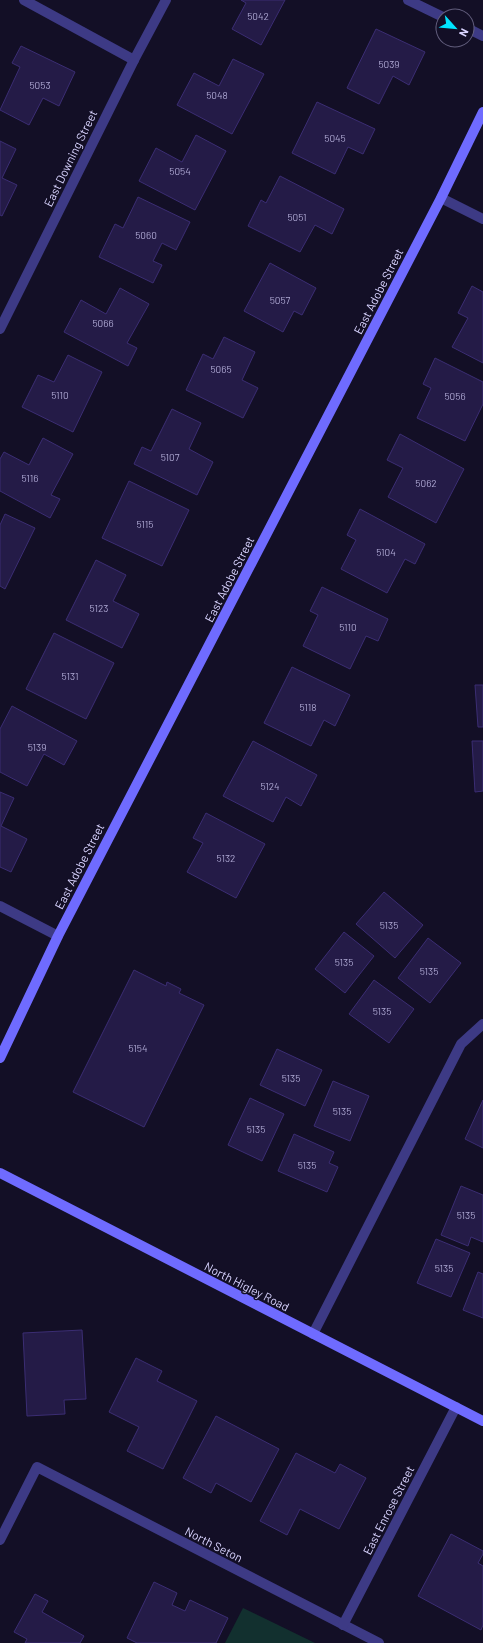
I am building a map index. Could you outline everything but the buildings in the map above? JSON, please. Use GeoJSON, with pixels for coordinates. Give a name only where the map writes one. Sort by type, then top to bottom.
{"type":"FeatureCollection","features":[{"type":"Feature","properties":{"kind":"street"},"geometry":{"type":"LineString","coordinates":[[24,0],[134,60]]}},
{"type":"Feature","properties":{"kind":"street","name":"East Downing Street"},"geometry":{"type":"LineString","coordinates":[[0,329],[134,60],[166,0]]}},
{"type":"Feature","properties":{"kind":"street"},"geometry":{"type":"LineString","coordinates":[[408,0],[435,13]]}},
{"type":"Feature","properties":{"kind":"street","name":"East Adobe Street"},"geometry":{"type":"LineString","coordinates":[[0,1058],[58,936],[441,198],[483,112]]}},
{"type":"Feature","properties":{"kind":"street"},"geometry":{"type":"LineString","coordinates":[[441,198],[483,219]]}},
{"type":"Feature","properties":{"kind":"street"},"geometry":{"type":"LineString","coordinates":[[0,906],[58,936]]}},
{"type":"Feature","properties":{"kind":"street"},"geometry":{"type":"LineString","coordinates":[[313,1334],[461,1044],[483,1024]]}},
{"type":"Feature","properties":{"kind":"street","name":"North Higley Road"},"geometry":{"type":"LineString","coordinates":[[0,1173],[483,1420]]}},
{"type":"Feature","properties":{"kind":"street","name":"East Enrose Street"},"geometry":{"type":"LineString","coordinates":[[343,1625],[456,1407]]}},
{"type":"Feature","properties":{"kind":"street","name":"North Seton"},"geometry":{"type":"LineString","coordinates":[[0,1540],[37,1467],[379,1643]]}},
{"type":"Feature","properties":{"kind":"green space"},"geometry":{"type":"Polygon","coordinates":[[[243,1608],[315,1643],[225,1643],[243,1608]]]}}]}
